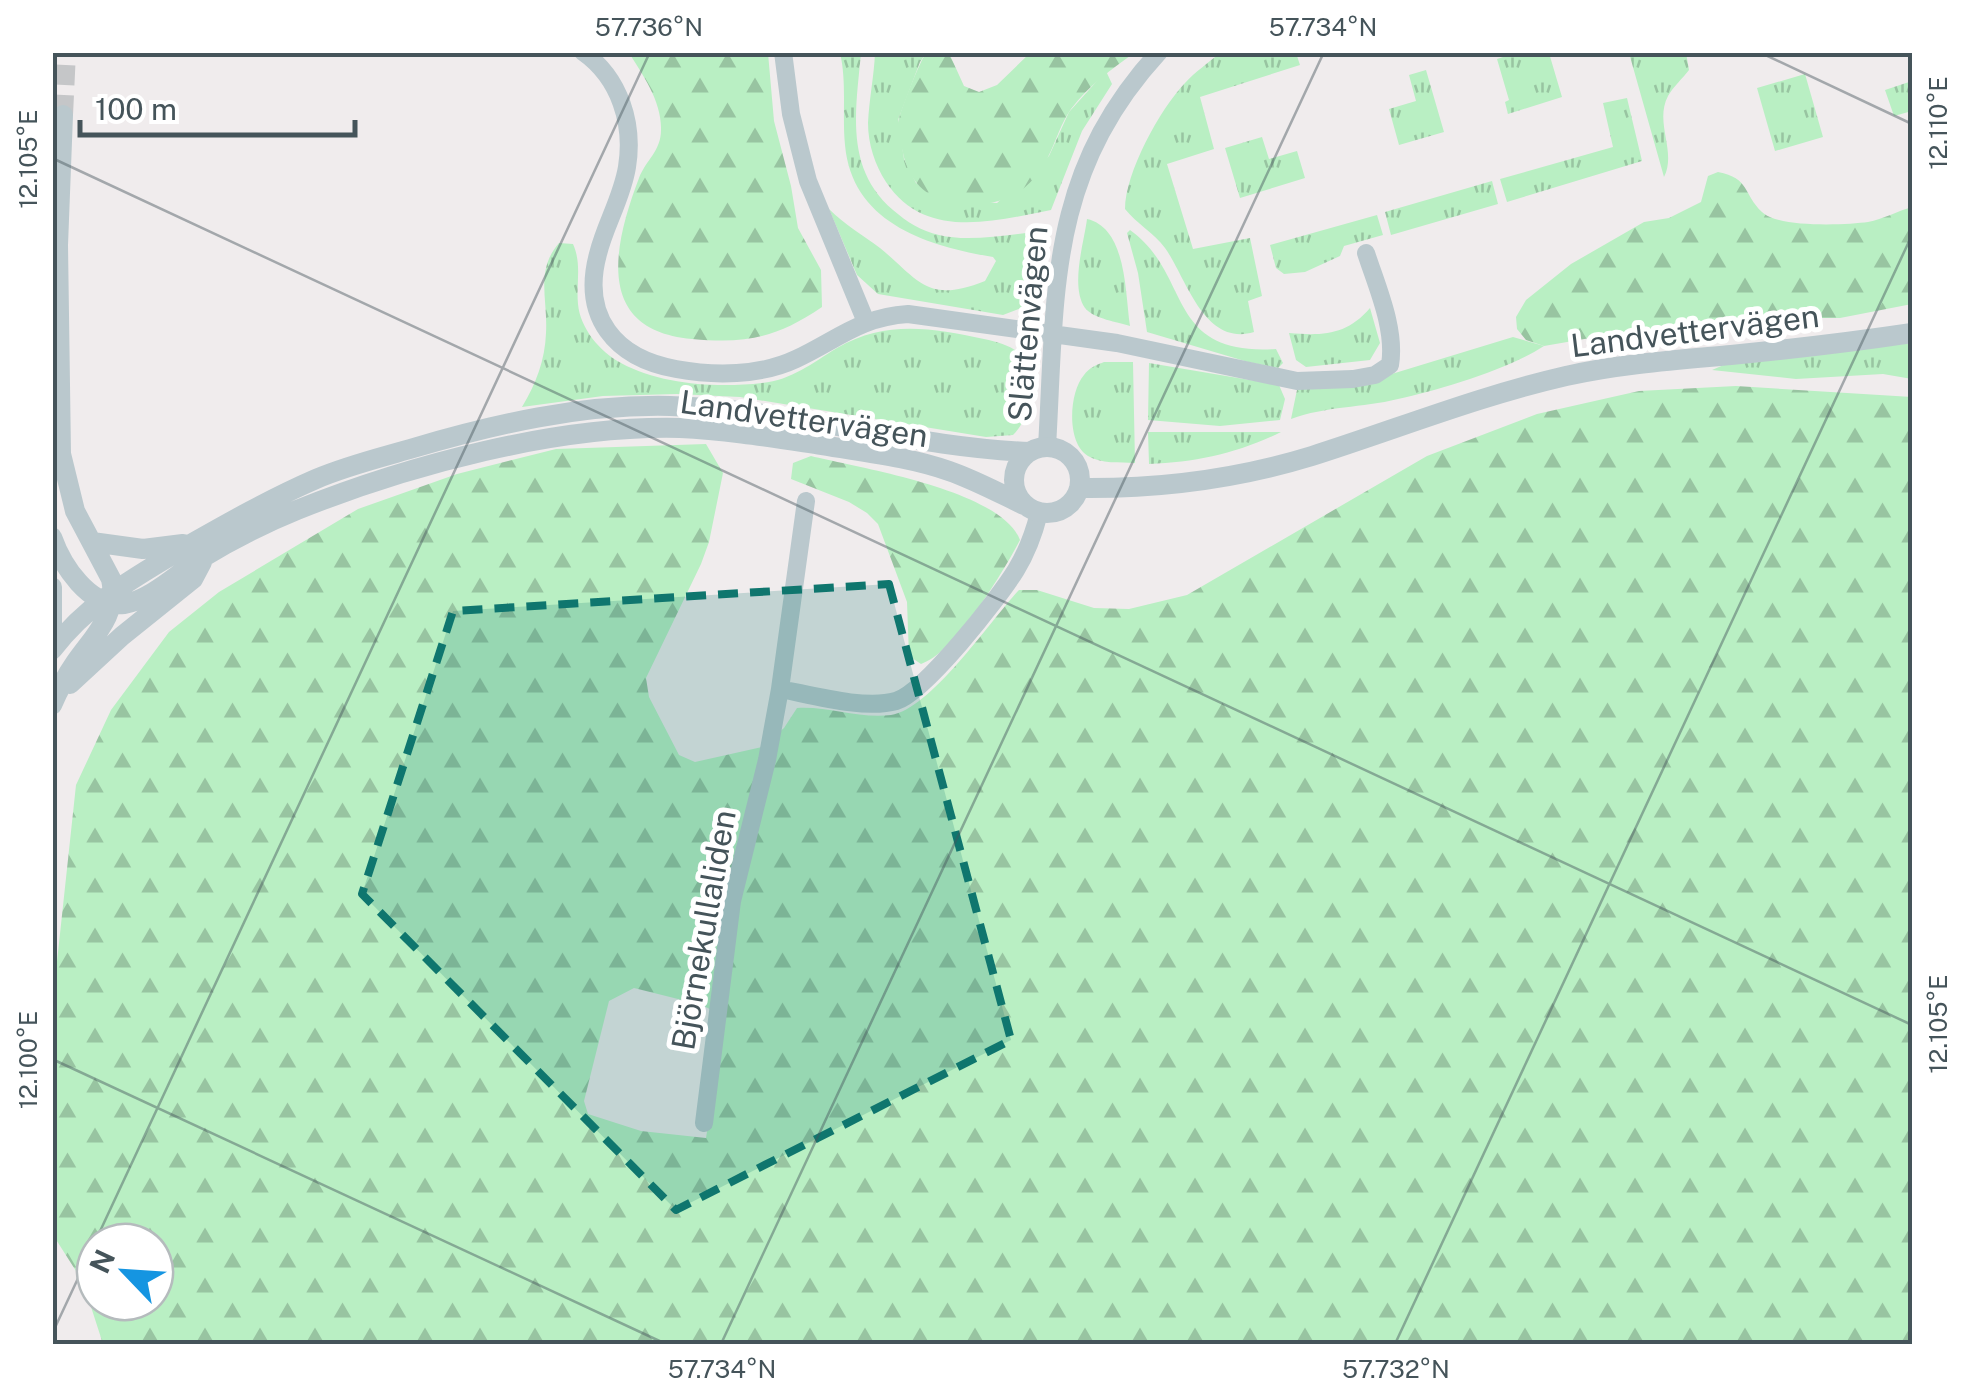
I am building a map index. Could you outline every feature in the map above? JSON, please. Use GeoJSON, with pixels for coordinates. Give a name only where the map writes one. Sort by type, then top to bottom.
{"type":"FeatureCollection","features":[{"type":"Feature","properties":{"kind":"street"},"geometry":{"type":"LineString","coordinates":[[583,52],[608,76],[626,120],[627,168],[594,273],[599,316],[630,354],[663,366],[749,372],[795,359],[866,322],[908,314],[1117,342],[1297,381],[1353,380],[1390,365],[1391,340],[1366,253]]}},
{"type":"Feature","properties":{"kind":"street"},"geometry":{"type":"LineString","coordinates":[[783,52],[791,114],[808,181],[866,322]]}},
{"type":"Feature","properties":{"kind":"street","name":"Slättenvägen"},"geometry":{"type":"LineString","coordinates":[[1038,449],[1062,248],[1073,194],[1108,116],[1158,52]]}},
{"type":"Feature","properties":{"kind":"street"},"geometry":{"type":"LineString","coordinates":[[55,700],[72,666],[99,633],[109,598],[92,542],[66,485],[58,419],[63,115]]}},
{"type":"Feature","properties":{"kind":"street","name":"Landvettervägen"},"geometry":{"type":"LineString","coordinates":[[1079,488],[1128,489],[1252,471],[1566,376],[1651,362],[1826,346],[1912,332]]}},
{"type":"Feature","properties":{"kind":"street","name":"Landvettervägen"},"geometry":{"type":"LineString","coordinates":[[52,650],[75,622],[109,598],[200,548],[264,502],[373,460],[531,418],[630,406],[766,414],[930,442],[1038,449]]}},
{"type":"Feature","properties":{"kind":"street","name":"Landvettervägen"},"geometry":{"type":"LineString","coordinates":[[200,548],[376,480],[491,451],[632,429],[725,432],[839,448],[945,469],[1032,509]]}},
{"type":"Feature","properties":{"kind":"street"},"geometry":{"type":"LineString","coordinates":[[1038,449],[1064,452],[1080,476],[1079,488],[1074,500],[1064,508],[1052,513],[1032,509],[1015,491],[1014,474],[1018,464],[1038,449]]}},
{"type":"Feature","properties":{"kind":"street","name":"Björnekullaliden"},"geometry":{"type":"LineString","coordinates":[[704,1123],[732,901],[767,760],[806,501]]}},
{"type":"Feature","properties":{"kind":"street"},"geometry":{"type":"LineString","coordinates":[[780,689],[851,702],[892,703],[916,690],[1003,590],[1024,556],[1032,509]]}},
{"type":"Feature","properties":{"kind":"street"},"geometry":{"type":"LineString","coordinates":[[52,536],[66,569],[109,598]]}},
{"type":"Feature","properties":{"kind":"street"},"geometry":{"type":"LineString","coordinates":[[92,542],[143,550],[200,548]]}},
{"type":"Feature","properties":{"kind":"street","name":"Landvettervägen"},"geometry":{"type":"LineString","coordinates":[[55,700],[122,636],[193,579],[200,548]]}},
{"type":"Feature","properties":{"kind":"street"},"geometry":{"type":"LineString","coordinates":[[52,587],[52,638]]}},
{"type":"Feature","properties":{"kind":"highlighted area"},"geometry":{"type":"Polygon","coordinates":[[[889,584],[1011,1040],[676,1210],[362,894],[453,611],[889,584]]]}},
{"type":"Feature","properties":{"kind":"green space"},"geometry":{"type":"Polygon","coordinates":[[[1518,52],[1549,53],[1562,97],[1508,114],[1505,102],[1509,100],[1497,59],[1518,52]]]}},
{"type":"Feature","properties":{"kind":"green space"},"geometry":{"type":"Polygon","coordinates":[[[629,53],[768,53],[774,121],[798,228],[821,270],[822,307],[775,332],[729,340],[692,339],[660,332],[638,319],[625,302],[619,280],[623,230],[642,172],[659,144],[661,130],[655,99],[629,53]]]}},
{"type":"Feature","properties":{"kind":"green space"},"geometry":{"type":"Polygon","coordinates":[[[840,53],[861,53],[856,116],[860,157],[877,193],[893,210],[920,228],[952,237],[1047,231],[1033,296],[1024,307],[1003,315],[878,294],[857,275],[829,209],[926,286],[950,290],[985,281],[996,261],[993,257],[943,246],[897,226],[862,194],[851,172],[845,145],[840,53]]]}},
{"type":"Feature","properties":{"kind":"green space"},"geometry":{"type":"Polygon","coordinates":[[[875,53],[926,53],[898,120],[904,159],[916,183],[945,200],[997,203],[1049,156],[1069,112],[1106,71],[1112,84],[1082,131],[1051,210],[984,222],[940,220],[902,201],[875,161],[868,123],[875,53]]]}},
{"type":"Feature","properties":{"kind":"green space"},"geometry":{"type":"Polygon","coordinates":[[[926,53],[949,53],[964,86],[979,92],[997,85],[1030,53],[1134,53],[1093,85],[1071,109],[1048,157],[1030,183],[993,203],[962,204],[930,194],[917,184],[905,162],[898,123],[926,53]]]}},
{"type":"Feature","properties":{"kind":"green space"},"geometry":{"type":"Polygon","coordinates":[[[1220,53],[1296,53],[1300,65],[1200,97],[1214,149],[1167,164],[1193,249],[1250,238],[1262,296],[1248,301],[1254,332],[1237,334],[1222,330],[1210,320],[1165,248],[1125,209],[1137,160],[1155,125],[1175,94],[1220,53]]]}},
{"type":"Feature","properties":{"kind":"green space"},"geometry":{"type":"Polygon","coordinates":[[[1629,53],[1686,53],[1689,70],[1664,106],[1668,157],[1664,177],[1629,53]]]}},
{"type":"Feature","properties":{"kind":"green space"},"geometry":{"type":"Polygon","coordinates":[[[1426,70],[1444,132],[1399,145],[1389,109],[1416,101],[1409,75],[1426,70]]]}},
{"type":"Feature","properties":{"kind":"green space"},"geometry":{"type":"Polygon","coordinates":[[[1805,74],[1823,137],[1775,151],[1757,88],[1805,74]]]}},
{"type":"Feature","properties":{"kind":"green space"},"geometry":{"type":"Polygon","coordinates":[[[1912,81],[1912,111],[1894,116],[1885,90],[1912,81]]]}},
{"type":"Feature","properties":{"kind":"green space"},"geometry":{"type":"Polygon","coordinates":[[[1627,98],[1642,161],[1507,202],[1500,179],[1613,147],[1603,103],[1627,98]]]}},
{"type":"Feature","properties":{"kind":"green space"},"geometry":{"type":"Polygon","coordinates":[[[1262,137],[1269,159],[1297,151],[1305,178],[1240,198],[1225,148],[1262,137]]]}},
{"type":"Feature","properties":{"kind":"green space"},"geometry":{"type":"Polygon","coordinates":[[[1718,172],[1736,178],[1762,212],[1782,221],[1858,223],[1912,207],[1912,304],[1840,318],[1783,318],[1544,346],[1526,340],[1517,329],[1516,317],[1526,300],[1571,264],[1644,222],[1669,218],[1701,202],[1708,176],[1718,172]]]}},
{"type":"Feature","properties":{"kind":"green space"},"geometry":{"type":"Polygon","coordinates":[[[1492,181],[1498,204],[1391,235],[1385,212],[1492,181]]]}},
{"type":"Feature","properties":{"kind":"green space"},"geometry":{"type":"Polygon","coordinates":[[[1377,215],[1383,235],[1344,246],[1340,256],[1305,272],[1284,274],[1276,268],[1270,245],[1377,215]]]}},
{"type":"Feature","properties":{"kind":"green space"},"geometry":{"type":"Polygon","coordinates":[[[1087,219],[1100,225],[1117,248],[1130,326],[1094,315],[1081,299],[1078,276],[1087,219]]]}},
{"type":"Feature","properties":{"kind":"green space"},"geometry":{"type":"Polygon","coordinates":[[[1130,230],[1150,248],[1197,326],[1215,340],[1240,348],[1276,349],[1283,363],[1278,368],[1248,362],[1147,332],[1127,233],[1130,230]]]}},
{"type":"Feature","properties":{"kind":"green space"},"geometry":{"type":"Polygon","coordinates":[[[559,243],[573,244],[576,251],[578,304],[587,330],[606,353],[637,370],[690,383],[762,383],[792,375],[837,348],[873,333],[927,330],[993,341],[1016,350],[1028,369],[1025,416],[1013,435],[986,437],[740,397],[603,396],[522,407],[542,362],[545,275],[559,243]]]}},
{"type":"Feature","properties":{"kind":"green space"},"geometry":{"type":"Polygon","coordinates":[[[1370,308],[1380,343],[1370,360],[1306,367],[1296,360],[1289,333],[1334,332],[1352,324],[1370,308]]]}},
{"type":"Feature","properties":{"kind":"green space"},"geometry":{"type":"Polygon","coordinates":[[[1513,337],[1544,346],[1493,371],[1434,390],[1291,419],[1298,385],[1372,380],[1513,337]]]}},
{"type":"Feature","properties":{"kind":"green space"},"geometry":{"type":"Polygon","coordinates":[[[1912,343],[1912,379],[1883,374],[1796,379],[1712,370],[1726,364],[1912,343]]]}},
{"type":"Feature","properties":{"kind":"green space"},"geometry":{"type":"Polygon","coordinates":[[[1104,362],[1133,362],[1135,463],[1093,459],[1076,440],[1072,417],[1075,393],[1086,373],[1104,362]]]}},
{"type":"Feature","properties":{"kind":"green space"},"geometry":{"type":"Polygon","coordinates":[[[1149,363],[1279,385],[1285,399],[1280,420],[1220,426],[1148,420],[1149,363]]]}},
{"type":"Feature","properties":{"kind":"green space"},"geometry":{"type":"Polygon","coordinates":[[[1736,386],[1912,397],[1912,1344],[103,1344],[96,1322],[175,1322],[175,1222],[75,1222],[75,1269],[55,1238],[52,1008],[76,785],[111,710],[169,632],[219,592],[358,509],[457,474],[556,449],[706,444],[723,473],[709,542],[646,678],[649,697],[679,755],[695,762],[762,747],[784,728],[797,708],[879,716],[907,709],[924,698],[959,662],[1019,590],[1037,590],[1094,608],[1129,609],[1187,595],[1427,456],[1537,414],[1639,391],[1736,386]],[[634,988],[609,1001],[584,1101],[588,1114],[641,1131],[706,1138],[725,1017],[702,1005],[634,988]]]}},
{"type":"Feature","properties":{"kind":"green space"},"geometry":{"type":"Polygon","coordinates":[[[1148,432],[1281,432],[1217,455],[1149,464],[1148,432]]]}},
{"type":"Feature","properties":{"kind":"green space"},"geometry":{"type":"Polygon","coordinates":[[[811,456],[958,495],[986,507],[1008,523],[1020,540],[977,610],[934,657],[921,664],[909,656],[907,602],[878,524],[849,502],[791,479],[793,463],[811,456]]]}},
{"type":"Feature","properties":{"kind":"tunnel"},"geometry":{"type":"LineString","coordinates":[[63,115],[66,52]]}}]}
